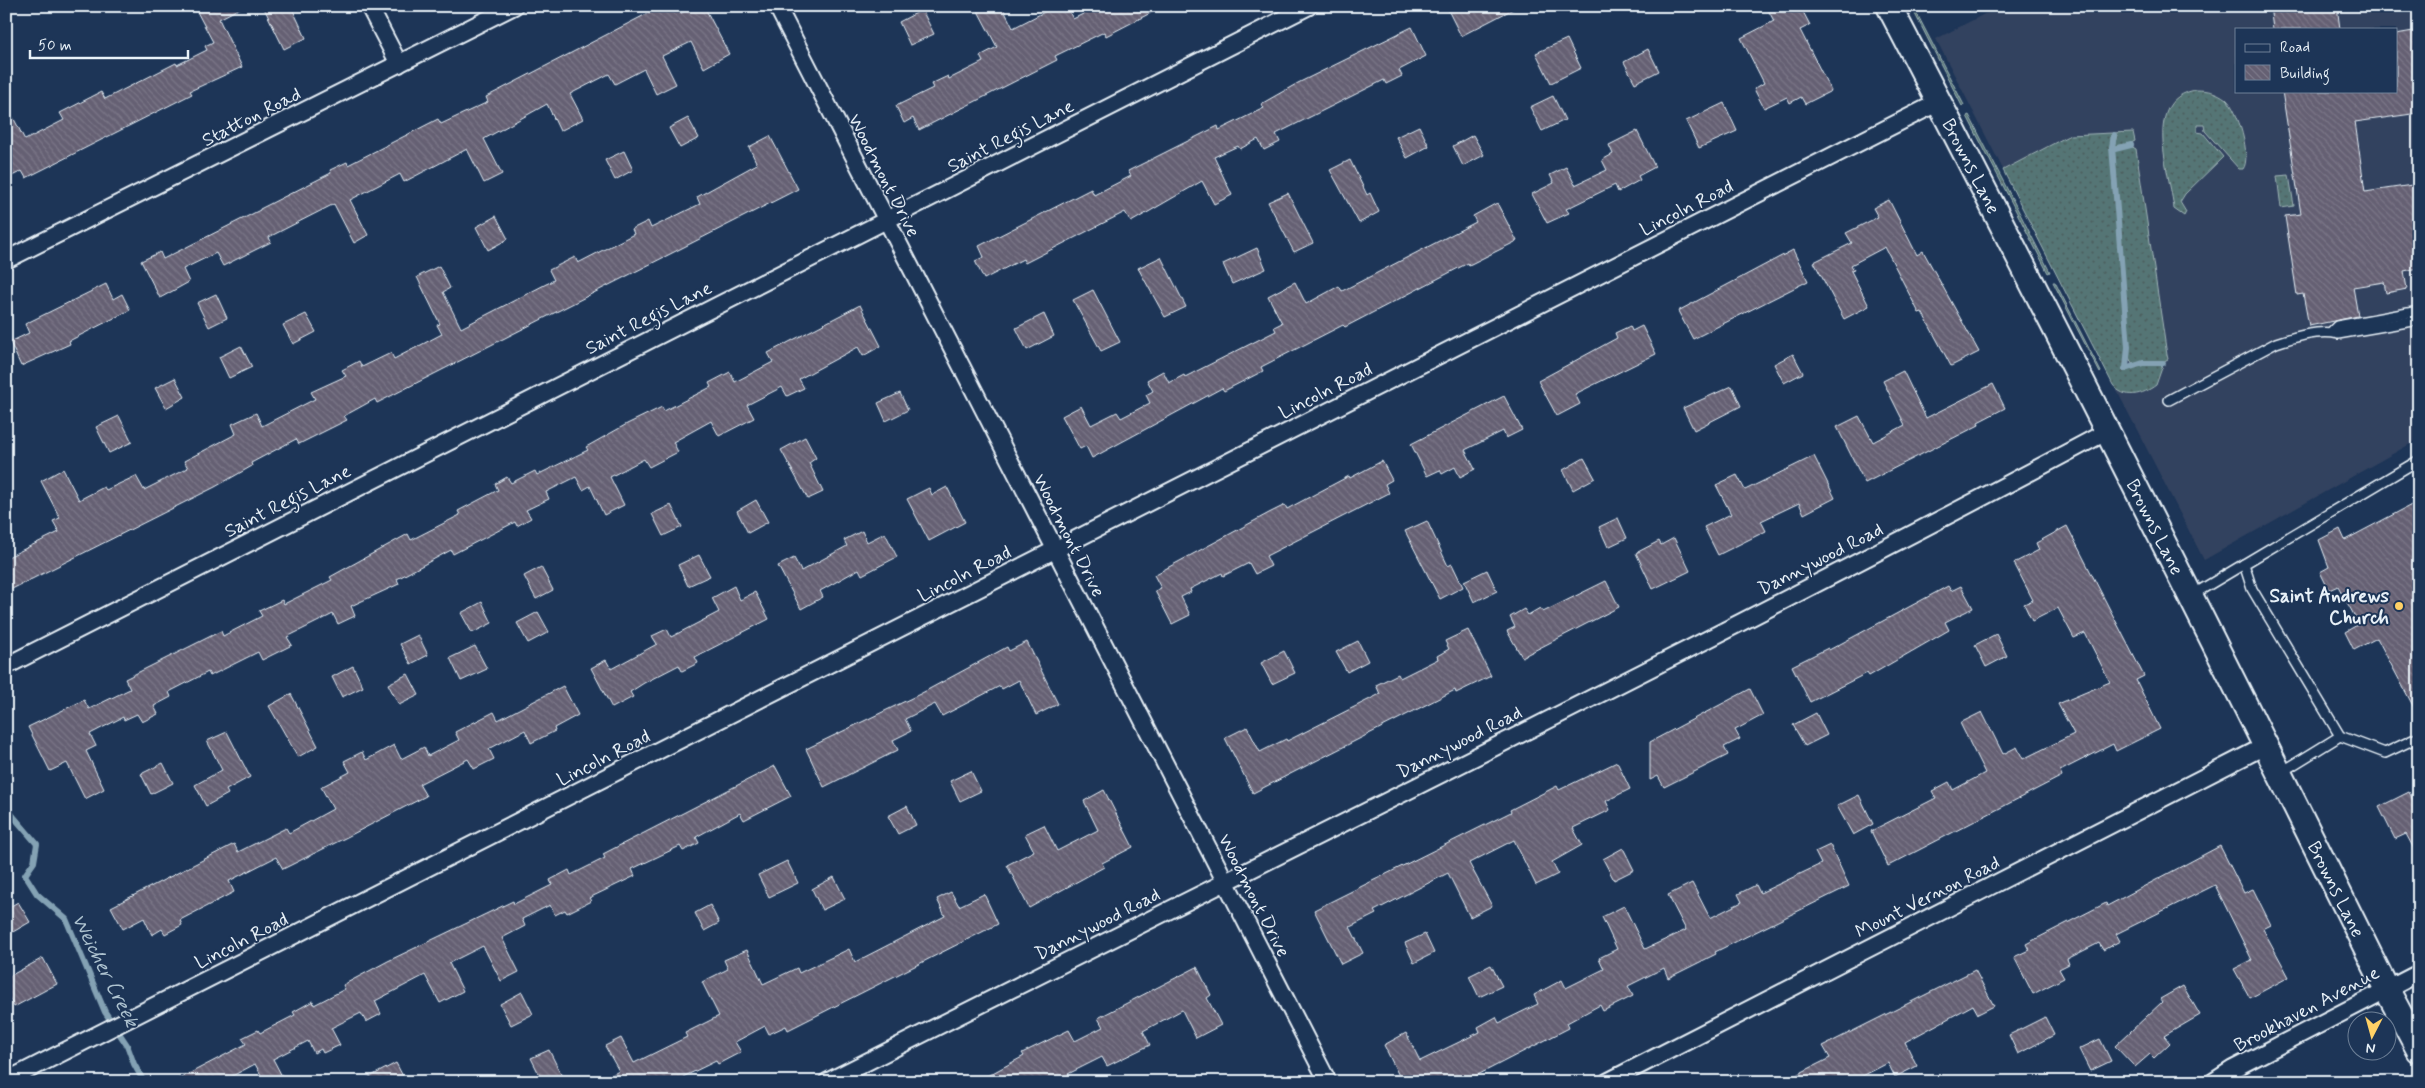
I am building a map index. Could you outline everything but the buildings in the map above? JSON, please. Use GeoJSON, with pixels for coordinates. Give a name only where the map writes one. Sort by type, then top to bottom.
{"type":"FeatureCollection","features":[{"type":"Feature","properties":{"kind":"street"},"geometry":{"type":"LineString","coordinates":[[369,6],[399,64]]}},
{"type":"Feature","properties":{"kind":"street","name":"Statton Road"},"geometry":{"type":"LineString","coordinates":[[6,260],[514,6]]}},
{"type":"Feature","properties":{"kind":"street","name":"Woodmont Drive"},"geometry":{"type":"LineString","coordinates":[[777,6],[1328,1082]]}},
{"type":"Feature","properties":{"kind":"street","name":"Saint Regis Lane"},"geometry":{"type":"LineString","coordinates":[[6,666],[1309,6]]}},
{"type":"Feature","properties":{"kind":"street","name":"Browns Lane"},"geometry":{"type":"LineString","coordinates":[[1889,6],[2106,432],[2192,595],[2265,746],[2419,1050]]}},
{"type":"Feature","properties":{"kind":"street","name":"Lincoln Road"},"geometry":{"type":"LineString","coordinates":[[6,1081],[1939,102]]}},
{"type":"Feature","properties":{"kind":"street","name":"Dannywood Road"},"geometry":{"type":"LineString","coordinates":[[827,1082],[1225,880],[1551,718],[1989,494],[2106,432]]}},
{"type":"Feature","properties":{"kind":"street","name":"Mount Vernon Road"},"geometry":{"type":"LineString","coordinates":[[1607,1082],[2265,746]]}},
{"type":"Feature","properties":{"kind":"street","name":"Brookhaven Avenue"},"geometry":{"type":"LineString","coordinates":[[2213,1082],[2419,972]]}},
{"type":"Feature","properties":{"kind":"lane"},"geometry":{"type":"LineString","coordinates":[[2331,332],[2337,326],[2419,311]]}},
{"type":"Feature","properties":{"kind":"lane"},"geometry":{"type":"LineString","coordinates":[[2168,400],[2293,337],[2331,332],[2338,334],[2419,320]]}},
{"type":"Feature","properties":{"kind":"lane"},"geometry":{"type":"LineString","coordinates":[[2192,595],[2419,460]]}},
{"type":"Feature","properties":{"kind":"lane"},"geometry":{"type":"LineString","coordinates":[[2244,564],[2252,589],[2340,736],[2385,754],[2419,737]]}},
{"type":"Feature","properties":{"kind":"lane"},"geometry":{"type":"LineString","coordinates":[[2280,773],[2340,736]]}},
{"type":"Feature","properties":{"kind":"shaded area"},"geometry":{"type":"Polygon","coordinates":[[[2000,6],[2419,6],[2419,439],[2204,560],[1936,39],[2000,6]]]}},
{"type":"Feature","properties":{"kind":"green space"},"geometry":{"type":"Polygon","coordinates":[[[1911,6],[1913,6],[1964,105],[1962,106],[1911,6]]]}},
{"type":"Feature","properties":{"kind":"green space"},"geometry":{"type":"Polygon","coordinates":[[[2196,90],[2216,93],[2231,104],[2239,123],[2246,155],[2243,169],[2239,169],[2205,131],[2204,125],[2197,125],[2197,132],[2203,133],[2223,157],[2185,194],[2180,202],[2186,212],[2184,216],[2174,209],[2165,157],[2164,122],[2169,107],[2179,96],[2196,90]]]}},
{"type":"Feature","properties":{"kind":"green space"},"geometry":{"type":"Polygon","coordinates":[[[1969,115],[2050,272],[2048,273],[1967,116],[1969,115]]]}},
{"type":"Feature","properties":{"kind":"green space"},"geometry":{"type":"Polygon","coordinates":[[[2133,132],[2135,141],[2129,144],[2114,146],[2117,135],[2114,133],[2111,135],[2126,342],[2125,366],[2122,369],[2124,371],[2142,365],[2163,365],[2156,385],[2140,393],[2128,394],[2117,390],[2113,385],[2003,170],[2070,135],[2133,132]]]}},
{"type":"Feature","properties":{"kind":"green space"},"geometry":{"type":"Polygon","coordinates":[[[2131,146],[2136,149],[2168,359],[2161,362],[2132,364],[2129,357],[2114,150],[2131,146]]]}},
{"type":"Feature","properties":{"kind":"green space"},"geometry":{"type":"Polygon","coordinates":[[[2289,175],[2294,206],[2281,208],[2277,176],[2289,175]]]}},
{"type":"Feature","properties":{"kind":"green space"},"geometry":{"type":"Polygon","coordinates":[[[2053,282],[2055,282],[2100,373],[2053,282]]]}},
{"type":"Feature","properties":{"kind":"waterway"},"geometry":{"type":"LineString","coordinates":[[2114,135],[2112,147],[2128,347],[2126,368]]}},
{"type":"Feature","properties":{"kind":"waterway"},"geometry":{"type":"LineString","coordinates":[[2115,149],[2131,145]]}},
{"type":"Feature","properties":{"kind":"waterway"},"geometry":{"type":"LineString","coordinates":[[2125,369],[2143,363],[2163,363]]}},
{"type":"Feature","properties":{"kind":"waterway","name":"Weicher Creek"},"geometry":{"type":"LineString","coordinates":[[6,805],[37,844],[34,862],[25,875],[37,894],[66,919],[105,1012],[127,1045],[134,1064],[144,1082]]}},
{"type":"Feature","properties":{"kind":"place","name":"Saint Andrews Church"},"geometry":{"type":"Point","coordinates":[2399,606]}}]}
